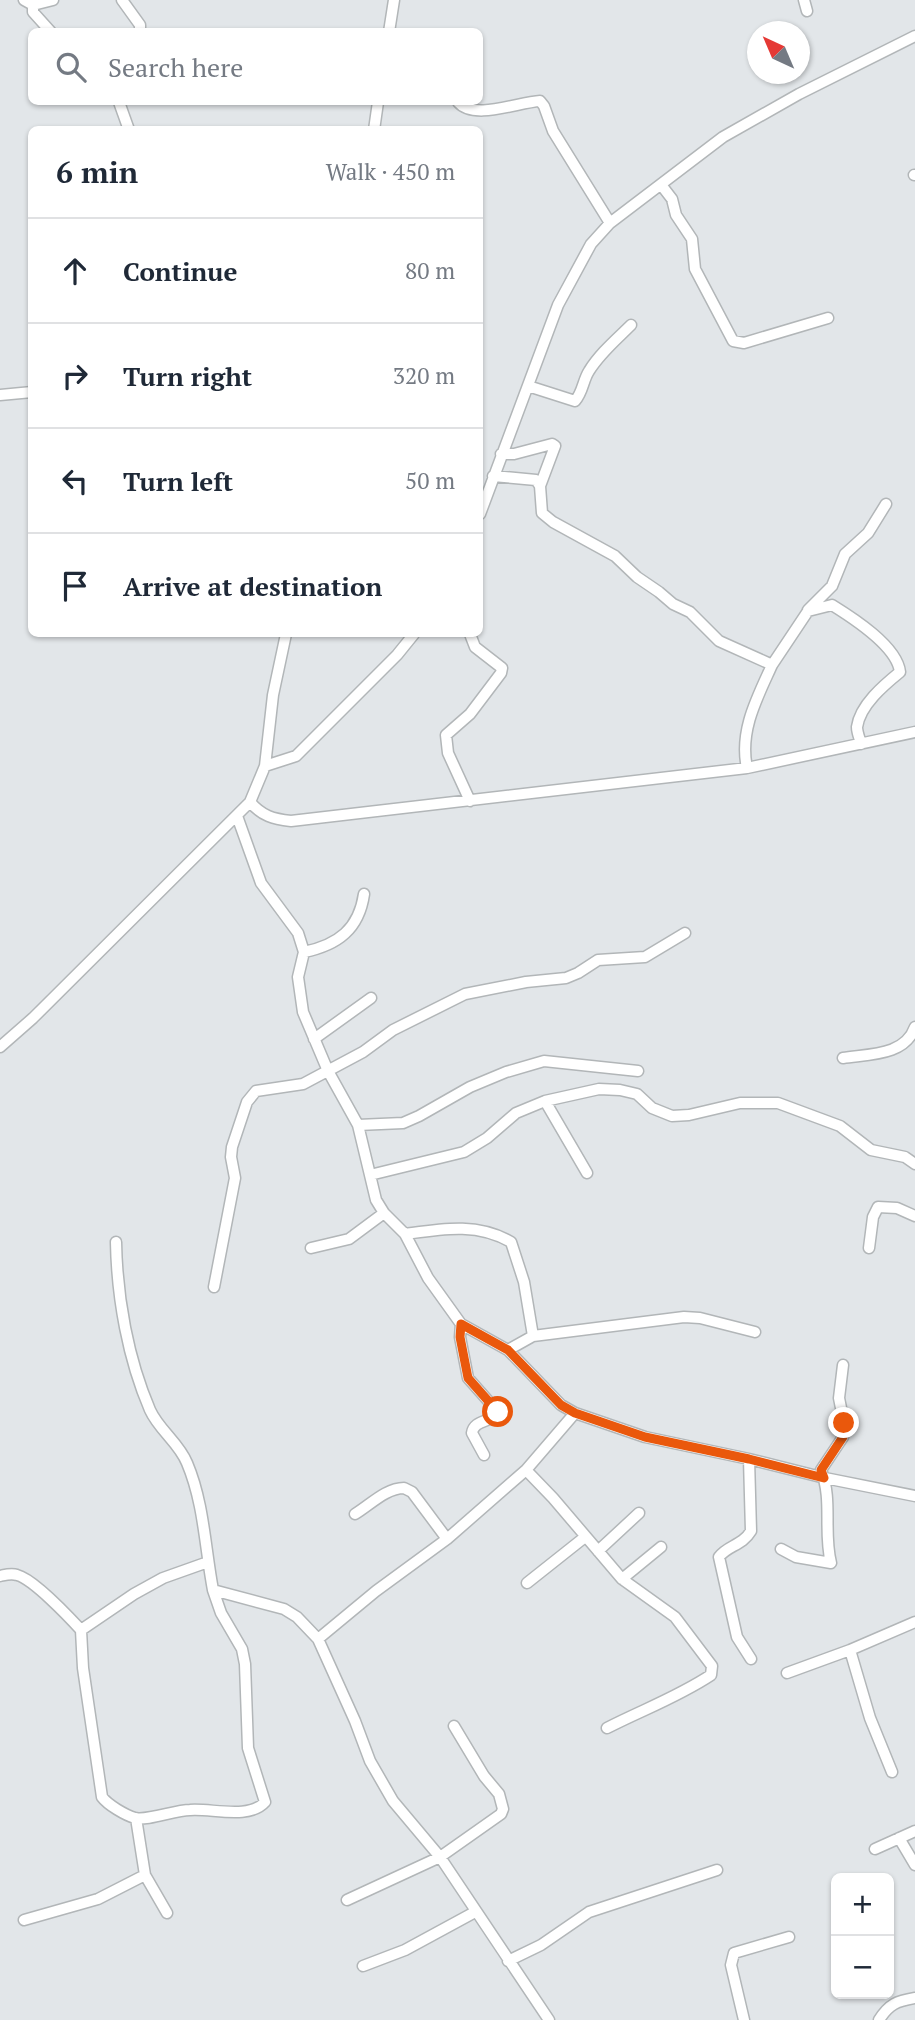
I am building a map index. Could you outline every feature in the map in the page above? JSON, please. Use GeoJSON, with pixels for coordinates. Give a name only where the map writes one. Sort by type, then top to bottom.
{"type":"FeatureCollection","features":[{"type":"Feature","properties":{"kind":"street"},"geometry":{"type":"LineString","coordinates":[[47,28],[33,12],[29,3],[53,0]]}},
{"type":"Feature","properties":{"kind":"street"},"geometry":{"type":"LineString","coordinates":[[121,0],[140,24],[140,28]]}},
{"type":"Feature","properties":{"kind":"street"},"geometry":{"type":"LineString","coordinates":[[390,28],[394,0]]}},
{"type":"Feature","properties":{"kind":"street"},"geometry":{"type":"LineString","coordinates":[[804,0],[807,11]]}},
{"type":"Feature","properties":{"kind":"street"},"geometry":{"type":"LineString","coordinates":[[483,505],[564,292],[591,244],[610,223],[723,137],[800,93],[915,36]]}},
{"type":"Feature","properties":{"kind":"street"},"geometry":{"type":"LineString","coordinates":[[460,105],[473,110],[540,101],[553,131],[610,223]]}},
{"type":"Feature","properties":{"kind":"street"},"geometry":{"type":"LineString","coordinates":[[120,105],[128,126]]}},
{"type":"Feature","properties":{"kind":"street"},"geometry":{"type":"LineString","coordinates":[[375,126],[378,105]]}},
{"type":"Feature","properties":{"kind":"street"},"geometry":{"type":"LineString","coordinates":[[662,186],[672,199],[676,215],[692,239],[695,269],[733,341],[744,343],[828,318]]}},
{"type":"Feature","properties":{"kind":"street"},"geometry":{"type":"LineString","coordinates":[[528,386],[575,401],[587,372],[631,325]]}},
{"type":"Feature","properties":{"kind":"street"},"geometry":{"type":"LineString","coordinates":[[0,395],[28,393]]}},
{"type":"Feature","properties":{"kind":"street"},"geometry":{"type":"LineString","coordinates":[[501,454],[514,454],[552,444],[555,446],[540,486],[542,513],[553,522],[615,556],[637,577],[673,604],[690,612],[719,641],[772,665]]}},
{"type":"Feature","properties":{"kind":"street"},"geometry":{"type":"LineString","coordinates":[[493,476],[522,480],[532,478],[540,486]]}},
{"type":"Feature","properties":{"kind":"street"},"geometry":{"type":"LineString","coordinates":[[747,768],[746,739],[752,707],[772,665],[808,611],[832,586],[845,554],[868,533],[886,504]]}},
{"type":"Feature","properties":{"kind":"street"},"geometry":{"type":"LineString","coordinates":[[808,611],[832,605],[886,647],[898,662],[900,672],[869,702],[860,717],[857,729],[861,744]]}},
{"type":"Feature","properties":{"kind":"street"},"geometry":{"type":"LineString","coordinates":[[0,1048],[250,802],[265,766],[273,695],[285,637]]}},
{"type":"Feature","properties":{"kind":"street"},"geometry":{"type":"LineString","coordinates":[[265,766],[296,756],[397,656],[412,637]]}},
{"type":"Feature","properties":{"kind":"street"},"geometry":{"type":"LineString","coordinates":[[470,801],[448,753],[446,735],[470,713],[502,668],[475,647],[471,637]]}},
{"type":"Feature","properties":{"kind":"street"},"geometry":{"type":"LineString","coordinates":[[250,802],[258,811],[273,819],[291,821],[747,768],[915,732]]}},
{"type":"Feature","properties":{"kind":"street"},"geometry":{"type":"LineString","coordinates":[[237,816],[261,883],[298,933],[304,952],[298,977],[303,1012],[328,1071],[358,1125],[376,1200],[384,1213],[405,1234],[428,1278],[461,1324],[508,1350],[561,1405],[575,1413],[645,1437],[915,1496]]}},
{"type":"Feature","properties":{"kind":"street"},"geometry":{"type":"LineString","coordinates":[[304,952],[334,942],[349,930],[361,911],[364,894]]}},
{"type":"Feature","properties":{"kind":"street"},"geometry":{"type":"LineString","coordinates":[[214,1287],[235,1178],[232,1146],[247,1102],[256,1091],[296,1087],[363,1052],[393,1030],[465,994],[526,982],[566,978],[598,960],[645,957],[685,933]]}},
{"type":"Feature","properties":{"kind":"street"},"geometry":{"type":"LineString","coordinates":[[314,1039],[371,998]]}},
{"type":"Feature","properties":{"kind":"street"},"geometry":{"type":"LineString","coordinates":[[843,1058],[895,1050],[909,1040],[915,1027]]}},
{"type":"Feature","properties":{"kind":"street"},"geometry":{"type":"LineString","coordinates":[[358,1125],[403,1123],[470,1087],[544,1060],[638,1070]]}},
{"type":"Feature","properties":{"kind":"street"},"geometry":{"type":"LineString","coordinates":[[370,1175],[464,1152],[516,1114],[545,1101],[599,1089],[637,1094],[652,1108],[672,1116],[689,1115],[740,1103],[778,1103],[840,1126],[870,1150],[905,1157],[915,1164]]}},
{"type":"Feature","properties":{"kind":"street"},"geometry":{"type":"LineString","coordinates":[[545,1101],[587,1173]]}},
{"type":"Feature","properties":{"kind":"street"},"geometry":{"type":"LineString","coordinates":[[869,1248],[873,1217],[878,1207],[897,1208],[915,1216]]}},
{"type":"Feature","properties":{"kind":"street"},"geometry":{"type":"LineString","coordinates":[[311,1248],[349,1239],[384,1213]]}},
{"type":"Feature","properties":{"kind":"street"},"geometry":{"type":"LineString","coordinates":[[405,1234],[459,1227],[499,1235],[511,1242],[524,1282],[533,1336]]}},
{"type":"Feature","properties":{"kind":"street"},"geometry":{"type":"LineString","coordinates":[[0,1576],[16,1574],[22,1577],[82,1630],[85,1681],[102,1797],[105,1802],[136,1818],[191,1810],[223,1813],[242,1811],[260,1807],[265,1802],[248,1748],[246,1664],[242,1648],[221,1613],[214,1590],[203,1523],[188,1464],[179,1448],[151,1413],[131,1355],[116,1268],[116,1242]]}},
{"type":"Feature","properties":{"kind":"street"},"geometry":{"type":"LineString","coordinates":[[508,1350],[533,1336],[684,1317],[700,1318],[755,1332]]}},
{"type":"Feature","properties":{"kind":"street"},"geometry":{"type":"LineString","coordinates":[[461,1324],[460,1337],[468,1378],[498,1412],[494,1418],[474,1425],[472,1429],[484,1455]]}},
{"type":"Feature","properties":{"kind":"street"},"geometry":{"type":"LineString","coordinates":[[782,1549],[796,1558],[831,1563],[827,1547],[828,1514],[821,1470],[843,1437],[844,1423],[839,1398],[843,1365]]}},
{"type":"Feature","properties":{"kind":"street"},"geometry":{"type":"LineString","coordinates":[[318,1639],[376,1591],[447,1539],[526,1470],[575,1413]]}},
{"type":"Feature","properties":{"kind":"street"},"geometry":{"type":"LineString","coordinates":[[749,1459],[751,1531],[745,1541],[723,1552],[719,1557],[737,1637],[751,1658]]}},
{"type":"Feature","properties":{"kind":"street"},"geometry":{"type":"LineString","coordinates":[[526,1470],[622,1579],[675,1618],[712,1666],[711,1675],[673,1698],[648,1707],[607,1728]]}},
{"type":"Feature","properties":{"kind":"street"},"geometry":{"type":"LineString","coordinates":[[355,1514],[386,1492],[404,1488],[412,1492],[447,1539]]}},
{"type":"Feature","properties":{"kind":"street"},"geometry":{"type":"LineString","coordinates":[[598,1551],[639,1513]]}},
{"type":"Feature","properties":{"kind":"street"},"geometry":{"type":"LineString","coordinates":[[527,1583],[585,1537]]}},
{"type":"Feature","properties":{"kind":"street"},"geometry":{"type":"LineString","coordinates":[[622,1579],[661,1547]]}},
{"type":"Feature","properties":{"kind":"street"},"geometry":{"type":"LineString","coordinates":[[82,1630],[134,1594],[163,1578],[208,1562]]}},
{"type":"Feature","properties":{"kind":"street"},"geometry":{"type":"LineString","coordinates":[[214,1590],[284,1609],[297,1617],[318,1639],[370,1760],[393,1801],[440,1857],[549,2020]]}},
{"type":"Feature","properties":{"kind":"street"},"geometry":{"type":"LineString","coordinates":[[788,1673],[915,1622]]}},
{"type":"Feature","properties":{"kind":"street"},"geometry":{"type":"LineString","coordinates":[[850,1650],[870,1718],[892,1772]]}},
{"type":"Feature","properties":{"kind":"street"},"geometry":{"type":"LineString","coordinates":[[347,1900],[440,1857],[500,1814],[503,1809],[499,1794],[484,1776],[454,1726]]}},
{"type":"Feature","properties":{"kind":"street"},"geometry":{"type":"LineString","coordinates":[[136,1818],[145,1875],[167,1913]]}},
{"type":"Feature","properties":{"kind":"street"},"geometry":{"type":"LineString","coordinates":[[875,1849],[915,1831]]}},
{"type":"Feature","properties":{"kind":"street"},"geometry":{"type":"LineString","coordinates":[[899,1838],[915,1865]]}},
{"type":"Feature","properties":{"kind":"street"},"geometry":{"type":"LineString","coordinates":[[508,1961],[541,1945],[589,1912],[717,1871]]}},
{"type":"Feature","properties":{"kind":"street"},"geometry":{"type":"LineString","coordinates":[[24,1920],[98,1899],[145,1875]]}},
{"type":"Feature","properties":{"kind":"street"},"geometry":{"type":"LineString","coordinates":[[363,1966],[405,1950],[475,1912]]}},
{"type":"Feature","properties":{"kind":"street"},"geometry":{"type":"LineString","coordinates":[[744,2020],[731,1965],[734,1953],[789,1937]]}},
{"type":"Feature","properties":{"kind":"street"},"geometry":{"type":"LineString","coordinates":[[880,2020],[893,2003],[915,1998]]}},
{"type":"Feature","properties":{"kind":"route"},"geometry":{"type":"LineString","coordinates":[[498,1412],[468,1378],[460,1337],[461,1324],[508,1350],[561,1405],[575,1413],[645,1437],[824,1478],[821,1470],[843,1437],[844,1423]]}}]}
